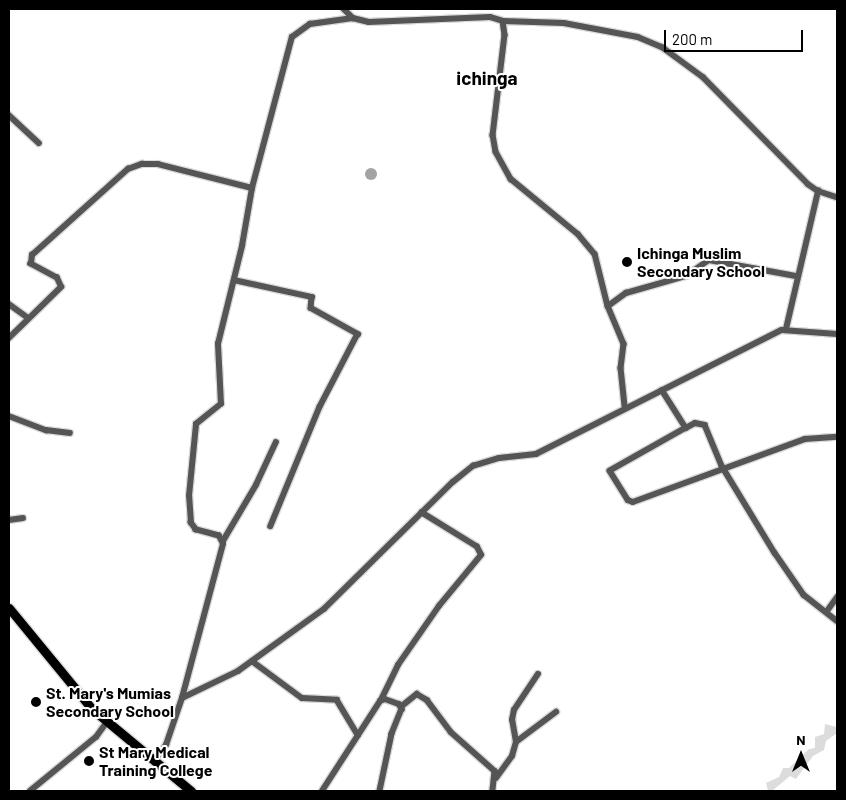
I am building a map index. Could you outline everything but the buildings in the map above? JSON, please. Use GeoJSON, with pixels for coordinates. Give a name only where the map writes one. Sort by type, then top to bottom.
{"type":"FeatureCollection","features":[{"type":"Feature","properties":{"kind":"highway"},"geometry":{"type":"LineString","coordinates":[[9,608],[64,678],[106,723],[191,791]]}},
{"type":"Feature","properties":{"kind":"street"},"geometry":{"type":"LineString","coordinates":[[344,9],[353,18]]}},
{"type":"Feature","properties":{"kind":"street"},"geometry":{"type":"LineString","coordinates":[[223,541],[219,536],[193,527],[189,496],[196,424],[221,404],[218,350],[252,188],[292,37],[310,24],[353,18],[375,23],[490,17],[502,21],[564,23],[638,37],[662,47],[703,77],[818,191],[837,198]]}},
{"type":"Feature","properties":{"kind":"street"},"geometry":{"type":"LineString","coordinates":[[502,21],[505,35],[493,135],[496,152],[511,179],[578,234],[595,254],[608,306],[624,344],[621,375],[626,406]]}},
{"type":"Feature","properties":{"kind":"street"},"geometry":{"type":"LineString","coordinates":[[9,115],[39,143]]}},
{"type":"Feature","properties":{"kind":"street"},"geometry":{"type":"LineString","coordinates":[[9,338],[27,317],[61,285],[57,278],[31,264],[32,255],[134,166],[158,164],[252,188]]}},
{"type":"Feature","properties":{"kind":"street"},"geometry":{"type":"LineString","coordinates":[[786,329],[796,276],[818,191]]}},
{"type":"Feature","properties":{"kind":"street"},"geometry":{"type":"LineString","coordinates":[[608,306],[626,293],[686,276],[709,260],[796,276]]}},
{"type":"Feature","properties":{"kind":"street"},"geometry":{"type":"LineString","coordinates":[[234,280],[312,296],[312,308],[358,334],[320,407],[271,526]]}},
{"type":"Feature","properties":{"kind":"street"},"geometry":{"type":"LineString","coordinates":[[9,304],[27,317]]}},
{"type":"Feature","properties":{"kind":"street"},"geometry":{"type":"LineString","coordinates":[[182,698],[238,671],[345,591],[422,513],[473,466],[490,459],[536,454],[626,406],[786,329],[837,334]]}},
{"type":"Feature","properties":{"kind":"street"},"geometry":{"type":"LineString","coordinates":[[662,390],[686,428]]}},
{"type":"Feature","properties":{"kind":"street"},"geometry":{"type":"LineString","coordinates":[[9,416],[46,430],[70,433]]}},
{"type":"Feature","properties":{"kind":"street"},"geometry":{"type":"LineString","coordinates":[[837,437],[812,437],[724,469],[633,502],[628,500],[610,471],[695,423],[705,425],[724,469],[799,589],[837,621]]}},
{"type":"Feature","properties":{"kind":"street"},"geometry":{"type":"LineString","coordinates":[[154,762],[166,745],[182,698],[223,541],[256,484],[276,442]]}},
{"type":"Feature","properties":{"kind":"street"},"geometry":{"type":"LineString","coordinates":[[322,791],[381,700],[398,665],[439,606],[481,555],[477,548],[422,513]]}},
{"type":"Feature","properties":{"kind":"street"},"geometry":{"type":"LineString","coordinates":[[9,520],[23,518]]}},
{"type":"Feature","properties":{"kind":"street"},"geometry":{"type":"LineString","coordinates":[[827,612],[837,598]]}},
{"type":"Feature","properties":{"kind":"street"},"geometry":{"type":"LineString","coordinates":[[252,660],[302,698],[337,700],[358,735]]}},
{"type":"Feature","properties":{"kind":"street"},"geometry":{"type":"LineString","coordinates":[[494,780],[512,756],[516,742],[512,720],[514,710],[538,674]]}},
{"type":"Feature","properties":{"kind":"street"},"geometry":{"type":"LineString","coordinates":[[380,791],[392,734],[402,706],[415,694],[422,697],[451,732],[495,771],[493,791]]}},
{"type":"Feature","properties":{"kind":"street"},"geometry":{"type":"LineString","coordinates":[[381,700],[402,706]]}},
{"type":"Feature","properties":{"kind":"street"},"geometry":{"type":"LineString","coordinates":[[516,742],[556,712]]}},
{"type":"Feature","properties":{"kind":"street"},"geometry":{"type":"LineString","coordinates":[[30,791],[101,732],[106,723]]}},
{"type":"Feature","properties":{"kind":"shaded area"},"geometry":{"type":"Polygon","coordinates":[[[373,168],[376,169],[376,179],[369,180],[366,179],[365,172],[366,169],[373,168]]]}},
{"type":"Feature","properties":{"kind":"shaded area"},"geometry":{"type":"Polygon","coordinates":[[[825,724],[837,727],[837,733],[826,741],[824,750],[813,756],[796,779],[790,776],[772,791],[768,791],[766,783],[779,777],[783,768],[789,768],[809,749],[815,748],[815,737],[824,734],[825,724]]]}},
{"type":"Feature","properties":{"kind":"place","name":"Ichinga Muslim Secondary School"},"geometry":{"type":"Point","coordinates":[627,262]}},
{"type":"Feature","properties":{"kind":"place","name":"St. Mary's Mumias Secondary School"},"geometry":{"type":"Point","coordinates":[36,702]}},
{"type":"Feature","properties":{"kind":"place","name":"St Mary Medical Training College"},"geometry":{"type":"Point","coordinates":[89,761]}},
{"type":"Feature","properties":{"kind":"district","name":"ichinga"},"geometry":{"type":"Point","coordinates":[487,78]}}]}
